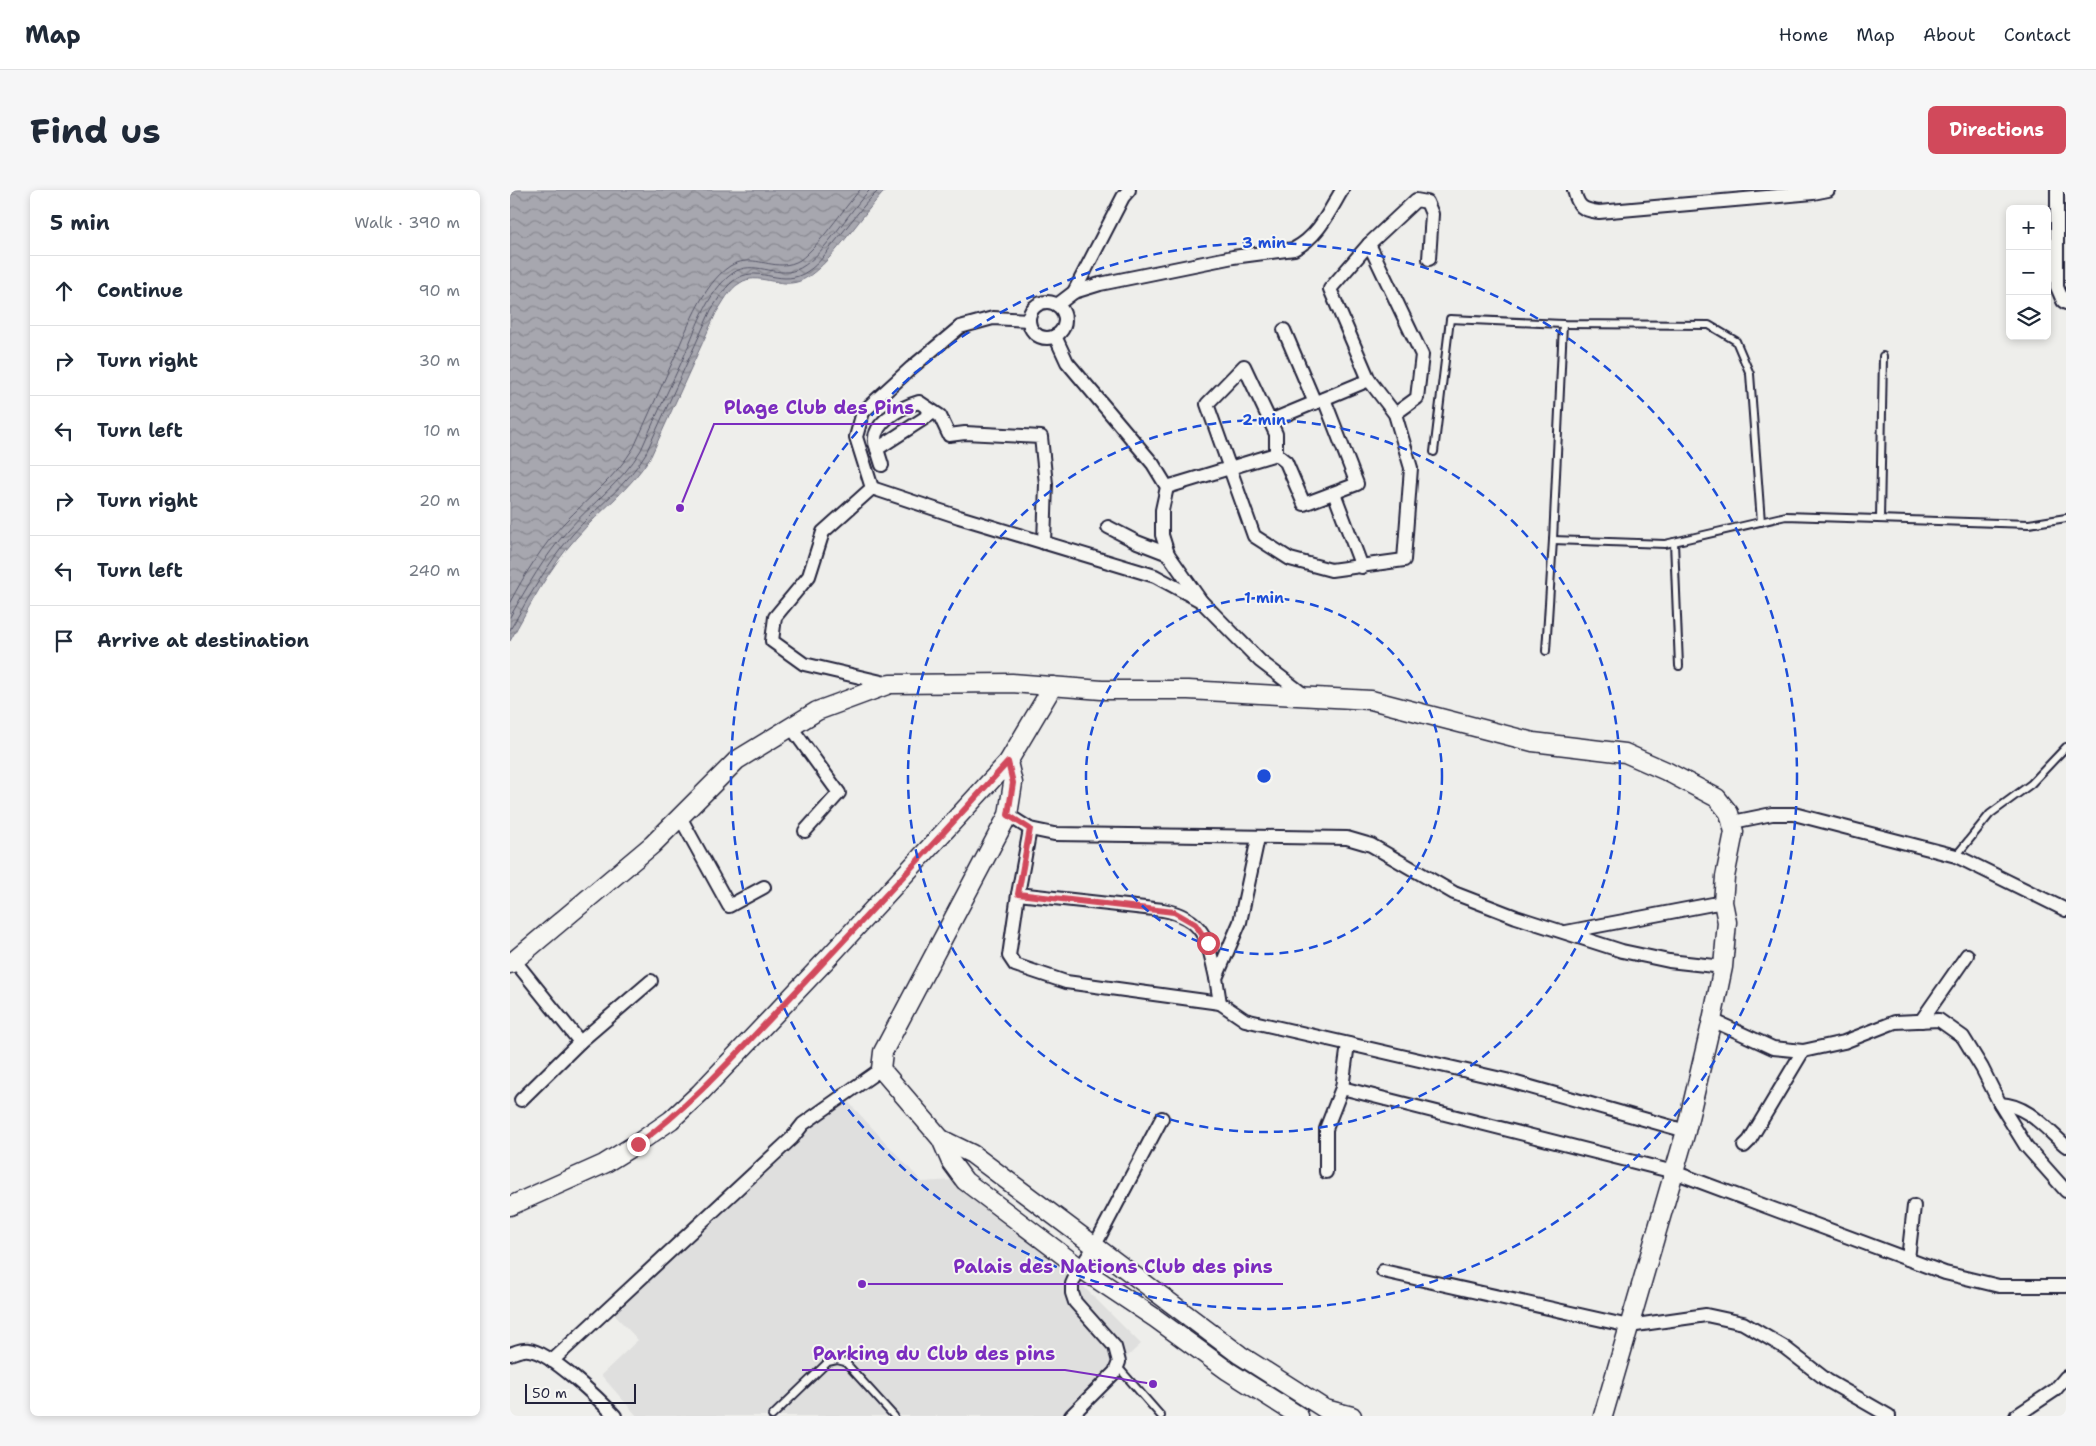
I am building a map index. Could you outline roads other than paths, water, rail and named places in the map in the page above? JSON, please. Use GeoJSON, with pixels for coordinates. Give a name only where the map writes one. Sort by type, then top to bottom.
{"type":"FeatureCollection","features":[{"type":"Feature","properties":{"kind":"street"},"geometry":{"type":"LineString","coordinates":[[1074,292],[1123,197],[1129,190]]}},
{"type":"Feature","properties":{"kind":"street"},"geometry":{"type":"LineString","coordinates":[[1057,304],[1074,292],[1100,284],[1233,257],[1294,249],[1303,245],[1318,231],[1342,190]]}},
{"type":"Feature","properties":{"kind":"street"},"geometry":{"type":"LineString","coordinates":[[1574,190],[1578,203],[1587,211],[1599,212],[1828,190]]}},
{"type":"Feature","properties":{"kind":"street"},"geometry":{"type":"LineString","coordinates":[[2057,190],[2062,232],[2057,287],[2063,301],[2066,303]]}},
{"type":"Feature","properties":{"kind":"street"},"geometry":{"type":"LineString","coordinates":[[1276,454],[1276,434],[1244,366],[1207,404],[1254,536],[1290,559],[1331,570],[1404,560],[1411,468],[1395,414],[1369,380],[1330,289],[1369,244],[1416,200],[1427,202],[1432,214],[1429,259]]}},
{"type":"Feature","properties":{"kind":"street"},"geometry":{"type":"LineString","coordinates":[[1369,244],[1422,355],[1417,398],[1395,414]]}},
{"type":"Feature","properties":{"kind":"street"},"geometry":{"type":"LineString","coordinates":[[1051,302],[1057,304],[1065,315],[1066,321],[1060,333],[1043,338],[1037,335],[1028,320],[1030,313],[1038,304],[1051,302]]}},
{"type":"Feature","properties":{"kind":"street"},"geometry":{"type":"LineString","coordinates":[[872,488],[856,437],[863,412],[960,327],[993,318],[1028,320]]}},
{"type":"Feature","properties":{"kind":"street"},"geometry":{"type":"LineString","coordinates":[[1276,454],[1286,462],[1304,504],[1357,484],[1320,401],[1284,330]]}},
{"type":"Feature","properties":{"kind":"street"},"geometry":{"type":"LineString","coordinates":[[1055,336],[1067,362],[1154,464],[1167,487],[1162,510],[1162,535],[1168,554],[1201,602],[1260,661],[1307,697]]}},
{"type":"Feature","properties":{"kind":"street"},"geometry":{"type":"LineString","coordinates":[[1270,421],[1369,380]]}},
{"type":"Feature","properties":{"kind":"street"},"geometry":{"type":"LineString","coordinates":[[882,465],[876,446],[876,432],[890,416],[903,406],[919,402],[940,416],[949,435],[965,432],[1041,437],[1046,484],[1044,543]]}},
{"type":"Feature","properties":{"kind":"street"},"geometry":{"type":"LineString","coordinates":[[877,449],[934,412]]}},
{"type":"Feature","properties":{"kind":"street"},"geometry":{"type":"LineString","coordinates":[[1167,487],[1276,454]]}},
{"type":"Feature","properties":{"kind":"street"},"geometry":{"type":"LineString","coordinates":[[872,488],[1155,576],[1201,602]]}},
{"type":"Feature","properties":{"kind":"street"},"geometry":{"type":"LineString","coordinates":[[872,488],[823,532],[809,576],[775,617],[772,641],[804,664],[890,684],[1012,683],[1102,690],[1188,690],[1371,700],[1533,742],[1625,753],[1666,771],[1717,798],[1729,813],[1733,822],[1733,842],[1725,877],[1723,902],[1727,922],[1723,967],[1712,1020],[1686,1131],[1603,1416]]}},
{"type":"Feature","properties":{"kind":"street"},"geometry":{"type":"LineString","coordinates":[[1334,493],[1362,567]]}},
{"type":"Feature","properties":{"kind":"street"},"geometry":{"type":"LineString","coordinates":[[1108,527],[1137,542],[1168,554]]}},
{"type":"Feature","properties":{"kind":"street"},"geometry":{"type":"LineString","coordinates":[[580,1042],[512,962],[652,845],[737,760],[817,711],[890,684]]}},
{"type":"Feature","properties":{"kind":"street"},"geometry":{"type":"LineString","coordinates":[[510,1206],[604,1164],[638,1144],[671,1120],[700,1093],[830,956],[1008,762],[1053,686]]}},
{"type":"Feature","properties":{"kind":"street"},"geometry":{"type":"LineString","coordinates":[[792,727],[839,793],[805,831]]}},
{"type":"Feature","properties":{"kind":"street"},"geometry":{"type":"LineString","coordinates":[[1008,762],[1013,783],[1008,815],[883,1052],[881,1069],[941,1139],[951,1162],[965,1181],[1080,1268],[1155,1318],[1228,1371],[1299,1416]]}},
{"type":"Feature","properties":{"kind":"street"},"geometry":{"type":"LineString","coordinates":[[1733,822],[1772,814],[1794,814],[1956,856],[2066,910]]}},
{"type":"Feature","properties":{"kind":"street"},"geometry":{"type":"LineString","coordinates":[[1008,815],[1030,829],[1054,834],[1347,838],[1370,845],[1454,893],[1516,917],[1646,956],[1687,964],[1723,967]]}},
{"type":"Feature","properties":{"kind":"street"},"geometry":{"type":"LineString","coordinates":[[680,817],[728,906],[764,887]]}},
{"type":"Feature","properties":{"kind":"street"},"geometry":{"type":"LineString","coordinates":[[1030,829],[1009,956],[1015,965],[1066,982],[1220,1003],[1245,1020],[1506,1080],[1686,1131]]}},
{"type":"Feature","properties":{"kind":"street"},"geometry":{"type":"LineString","coordinates":[[1216,978],[1240,922],[1258,838]]}},
{"type":"Feature","properties":{"kind":"street"},"geometry":{"type":"LineString","coordinates":[[1018,894],[1163,910],[1185,917],[1195,924],[1208,943],[1220,1003]]}},
{"type":"Feature","properties":{"kind":"street"},"geometry":{"type":"LineString","coordinates":[[1564,932],[1723,902]]}},
{"type":"Feature","properties":{"kind":"street"},"geometry":{"type":"LineString","coordinates":[[1921,1021],[1967,955]]}},
{"type":"Feature","properties":{"kind":"street"},"geometry":{"type":"LineString","coordinates":[[521,1100],[580,1042],[651,982]]}},
{"type":"Feature","properties":{"kind":"street"},"geometry":{"type":"LineString","coordinates":[[1712,1020],[1773,1048],[1803,1051],[1844,1042],[1895,1022],[1939,1020],[1963,1037],[2026,1146],[2066,1191]]}},
{"type":"Feature","properties":{"kind":"street"},"geometry":{"type":"LineString","coordinates":[[1326,1172],[1326,1129],[1342,1088],[1348,1044]]}},
{"type":"Feature","properties":{"kind":"street"},"geometry":{"type":"LineString","coordinates":[[1744,1146],[1749,1141],[1803,1051]]}},
{"type":"Feature","properties":{"kind":"street"},"geometry":{"type":"LineString","coordinates":[[552,1361],[785,1145],[803,1124],[881,1069]]}},
{"type":"Feature","properties":{"kind":"street"},"geometry":{"type":"LineString","coordinates":[[1342,1088],[1674,1172],[1945,1273],[1999,1286],[2066,1286]]}},
{"type":"Feature","properties":{"kind":"street"},"geometry":{"type":"LineString","coordinates":[[2000,1104],[2024,1110],[2066,1146]]}},
{"type":"Feature","properties":{"kind":"street"},"geometry":{"type":"LineString","coordinates":[[1071,1416],[1118,1367],[1119,1356],[1115,1347],[1074,1302],[1072,1284],[1162,1118]]}},
{"type":"Feature","properties":{"kind":"street"},"geometry":{"type":"LineString","coordinates":[[941,1139],[972,1154],[1240,1355],[1325,1409],[1352,1416]]}},
{"type":"Feature","properties":{"kind":"street"},"geometry":{"type":"LineString","coordinates":[[1024,1225],[1038,1204]]}},
{"type":"Feature","properties":{"kind":"street"},"geometry":{"type":"LineString","coordinates":[[1908,1259],[1914,1206]]}},
{"type":"Feature","properties":{"kind":"street"},"geometry":{"type":"LineString","coordinates":[[1383,1271],[1629,1326],[1706,1315],[1743,1324],[1784,1347],[1874,1413],[1889,1416]]}},
{"type":"Feature","properties":{"kind":"street"},"geometry":{"type":"LineString","coordinates":[[510,1354],[521,1350],[538,1352],[586,1389],[613,1415]]}},
{"type":"Feature","properties":{"kind":"street"},"geometry":{"type":"LineString","coordinates":[[2016,1416],[2055,1390],[2066,1377]]}},
{"type":"Feature","properties":{"kind":"lane"},"geometry":{"type":"LineString","coordinates":[[1434,452],[1450,319],[1563,324],[1709,324],[1736,340],[1750,374],[1761,522]]}},
{"type":"Feature","properties":{"kind":"lane"},"geometry":{"type":"LineString","coordinates":[[1546,651],[1563,324]]}},
{"type":"Feature","properties":{"kind":"lane"},"geometry":{"type":"LineString","coordinates":[[1880,519],[1883,356]]}},
{"type":"Feature","properties":{"kind":"lane"},"geometry":{"type":"LineString","coordinates":[[1553,540],[1665,544],[1786,516],[2029,524],[2066,518]]}},
{"type":"Feature","properties":{"kind":"lane"},"geometry":{"type":"LineString","coordinates":[[1674,542],[1679,666]]}},
{"type":"Feature","properties":{"kind":"lane"},"geometry":{"type":"LineString","coordinates":[[1956,856],[1990,814],[2030,784],[2066,747]]}},
{"type":"Feature","properties":{"kind":"lane"},"geometry":{"type":"LineString","coordinates":[[772,1416],[825,1365],[837,1360],[845,1362],[894,1416]]}},
{"type":"Feature","properties":{"kind":"lane"},"geometry":{"type":"LineString","coordinates":[[1118,1367],[1161,1416]]}},
{"type":"Feature","properties":{"kind":"water"},"geometry":{"type":"Polygon","coordinates":[[[510,190],[886,190],[833,253],[811,275],[792,283],[761,279],[747,280],[729,292],[716,313],[651,456],[634,479],[566,550],[540,587],[510,641],[510,190]]]}},
{"type":"Feature","properties":{"kind":"place","name":"Plage Club des Pins"},"geometry":{"type":"Point","coordinates":[680,508]}},
{"type":"Feature","properties":{"kind":"place","name":"Palais des Nations Club des pins"},"geometry":{"type":"Point","coordinates":[862,1284]}},
{"type":"Feature","properties":{"kind":"place","name":"Parking du Club des pins"},"geometry":{"type":"Point","coordinates":[1153,1384]}}]}
